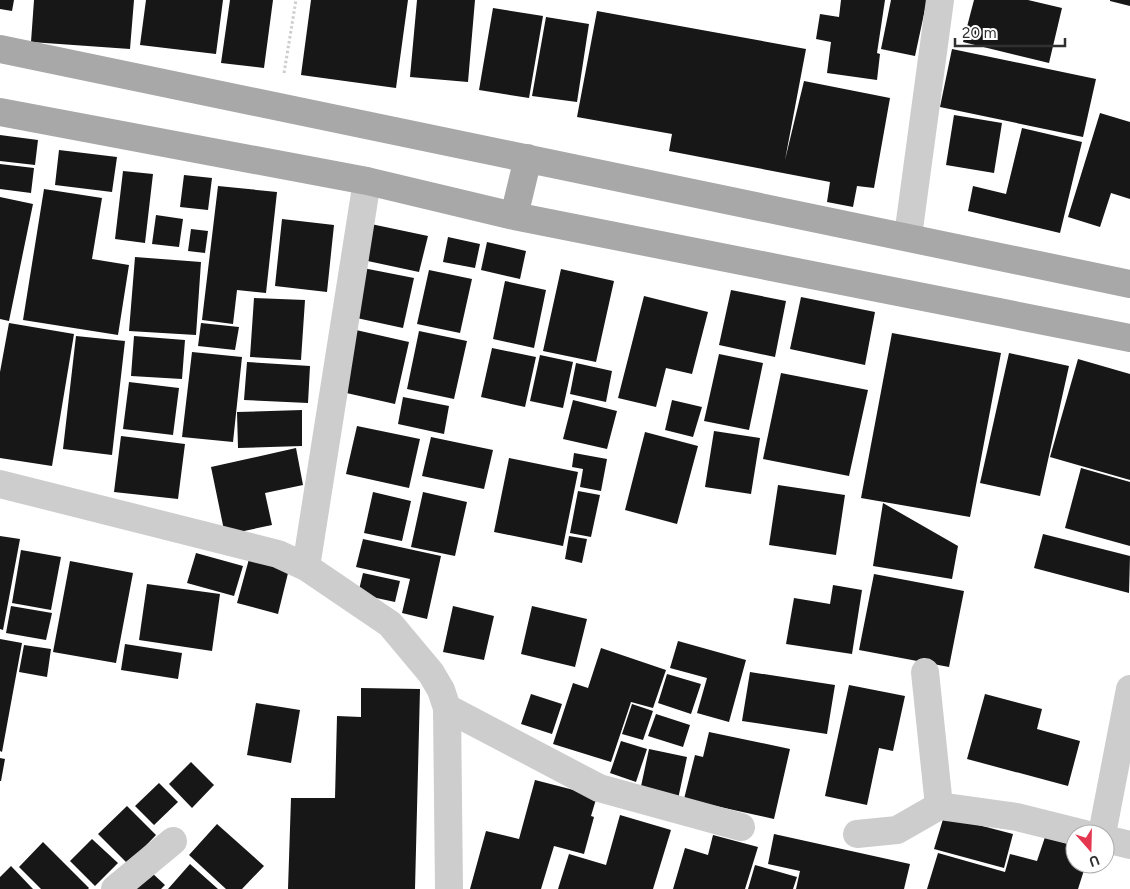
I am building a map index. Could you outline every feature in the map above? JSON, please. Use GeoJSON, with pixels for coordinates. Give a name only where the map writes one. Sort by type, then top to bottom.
{"type":"FeatureCollection","features":[{"type":"Feature","properties":{"kind":"main road"},"geometry":{"type":"LineString","coordinates":[[0,49],[908,236],[1130,284]]}},
{"type":"Feature","properties":{"kind":"main road"},"geometry":{"type":"LineString","coordinates":[[0,112],[367,181],[514,216],[1130,338]]}},
{"type":"Feature","properties":{"kind":"main road"},"geometry":{"type":"LineString","coordinates":[[514,216],[528,158]]}},
{"type":"Feature","properties":{"kind":"street"},"geometry":{"type":"LineString","coordinates":[[908,236],[940,0]]}},
{"type":"Feature","properties":{"kind":"street"},"geometry":{"type":"LineString","coordinates":[[306,567],[367,181]]}},
{"type":"Feature","properties":{"kind":"street"},"geometry":{"type":"LineString","coordinates":[[0,484],[278,554],[306,567],[390,624],[431,673],[441,690],[448,708],[449,889]]}},
{"type":"Feature","properties":{"kind":"street"},"geometry":{"type":"LineString","coordinates":[[925,672],[939,806]]}},
{"type":"Feature","properties":{"kind":"street"},"geometry":{"type":"LineString","coordinates":[[1104,824],[1130,689]]}},
{"type":"Feature","properties":{"kind":"street"},"geometry":{"type":"LineString","coordinates":[[448,708],[599,788],[740,827]]}},
{"type":"Feature","properties":{"kind":"street"},"geometry":{"type":"LineString","coordinates":[[857,834],[897,830],[939,806],[1017,817],[1065,829]]}},
{"type":"Feature","properties":{"kind":"street"},"geometry":{"type":"LineString","coordinates":[[115,889],[173,840]]}},
{"type":"Feature","properties":{"kind":"street"},"geometry":{"type":"LineString","coordinates":[[1115,841],[1130,845]]}},
{"type":"Feature","properties":{"kind":"path"},"geometry":{"type":"LineString","coordinates":[[279,106],[296,0]]}},
{"type":"Feature","properties":{"kind":"building"},"geometry":{"type":"Polygon","coordinates":[[[0,0],[14,0],[12,11],[0,9],[0,0]]]}},
{"type":"Feature","properties":{"kind":"building"},"geometry":{"type":"Polygon","coordinates":[[[34,0],[134,0],[130,49],[31,42],[34,0]]]}},
{"type":"Feature","properties":{"kind":"building"},"geometry":{"type":"Polygon","coordinates":[[[146,0],[223,0],[216,54],[140,45],[146,0]]]}},
{"type":"Feature","properties":{"kind":"building"},"geometry":{"type":"Polygon","coordinates":[[[230,0],[273,0],[264,68],[221,63],[230,0]]]}},
{"type":"Feature","properties":{"kind":"building"},"geometry":{"type":"Polygon","coordinates":[[[311,0],[408,0],[396,88],[301,75],[311,0]]]}},
{"type":"Feature","properties":{"kind":"building"},"geometry":{"type":"Polygon","coordinates":[[[417,0],[475,0],[468,82],[410,77],[417,0]]]}},
{"type":"Feature","properties":{"kind":"building"},"geometry":{"type":"Polygon","coordinates":[[[841,0],[885,0],[877,53],[880,54],[877,80],[827,73],[831,42],[816,39],[820,14],[839,17],[841,0]]]}},
{"type":"Feature","properties":{"kind":"building"},"geometry":{"type":"Polygon","coordinates":[[[891,0],[927,0],[915,56],[881,49],[891,0]]]}},
{"type":"Feature","properties":{"kind":"building"},"geometry":{"type":"Polygon","coordinates":[[[974,0],[1028,0],[1062,8],[1049,63],[963,42],[974,0]]]}},
{"type":"Feature","properties":{"kind":"building"},"geometry":{"type":"Polygon","coordinates":[[[1130,0],[1130,6],[1110,1],[1130,0]]]}},
{"type":"Feature","properties":{"kind":"building"},"geometry":{"type":"Polygon","coordinates":[[[493,8],[543,16],[529,98],[479,90],[493,8]]]}},
{"type":"Feature","properties":{"kind":"building"},"geometry":{"type":"Polygon","coordinates":[[[597,11],[806,49],[785,160],[804,81],[890,98],[874,188],[857,186],[853,207],[827,202],[830,182],[669,151],[672,134],[577,117],[597,11]]]}},
{"type":"Feature","properties":{"kind":"building"},"geometry":{"type":"Polygon","coordinates":[[[546,17],[589,24],[577,102],[532,96],[546,17]]]}},
{"type":"Feature","properties":{"kind":"building"},"geometry":{"type":"Polygon","coordinates":[[[952,49],[1096,79],[1083,137],[940,107],[952,49]]]}},
{"type":"Feature","properties":{"kind":"building"},"geometry":{"type":"Polygon","coordinates":[[[1100,113],[1130,122],[1130,199],[1111,193],[1100,227],[1068,217],[1100,113]]]}},
{"type":"Feature","properties":{"kind":"building"},"geometry":{"type":"Polygon","coordinates":[[[954,115],[1002,123],[994,173],[946,165],[954,115]]]}},
{"type":"Feature","properties":{"kind":"building"},"geometry":{"type":"Polygon","coordinates":[[[1022,128],[1082,142],[1060,233],[968,211],[973,186],[1006,194],[1022,128]]]}},
{"type":"Feature","properties":{"kind":"building"},"geometry":{"type":"Polygon","coordinates":[[[0,135],[38,140],[35,165],[0,161],[0,135]]]}},
{"type":"Feature","properties":{"kind":"building"},"geometry":{"type":"Polygon","coordinates":[[[59,150],[117,157],[112,192],[55,185],[59,150]]]}},
{"type":"Feature","properties":{"kind":"building"},"geometry":{"type":"Polygon","coordinates":[[[0,164],[34,168],[31,193],[0,189],[0,164]]]}},
{"type":"Feature","properties":{"kind":"building"},"geometry":{"type":"Polygon","coordinates":[[[123,171],[153,174],[145,243],[115,239],[123,171]]]}},
{"type":"Feature","properties":{"kind":"building"},"geometry":{"type":"Polygon","coordinates":[[[184,175],[212,178],[208,210],[180,207],[184,175]]]}},
{"type":"Feature","properties":{"kind":"building"},"geometry":{"type":"Polygon","coordinates":[[[218,186],[277,192],[266,293],[237,290],[233,324],[202,320],[218,186]]]}},
{"type":"Feature","properties":{"kind":"building"},"geometry":{"type":"Polygon","coordinates":[[[44,189],[102,198],[92,259],[129,265],[118,335],[23,320],[44,189]]]}},
{"type":"Feature","properties":{"kind":"building"},"geometry":{"type":"Polygon","coordinates":[[[0,197],[33,204],[9,321],[0,319],[0,197]]]}},
{"type":"Feature","properties":{"kind":"building"},"geometry":{"type":"Polygon","coordinates":[[[156,215],[183,219],[179,247],[152,244],[156,215]]]}},
{"type":"Feature","properties":{"kind":"building"},"geometry":{"type":"Polygon","coordinates":[[[282,219],[334,225],[327,292],[275,286],[282,219]]]}},
{"type":"Feature","properties":{"kind":"building"},"geometry":{"type":"Polygon","coordinates":[[[371,224],[428,236],[419,272],[363,260],[371,224]]]}},
{"type":"Feature","properties":{"kind":"building"},"geometry":{"type":"Polygon","coordinates":[[[191,229],[208,231],[205,253],[188,251],[191,229]]]}},
{"type":"Feature","properties":{"kind":"building"},"geometry":{"type":"Polygon","coordinates":[[[448,237],[480,244],[475,268],[443,262],[448,237]]]}},
{"type":"Feature","properties":{"kind":"building"},"geometry":{"type":"Polygon","coordinates":[[[487,242],[526,251],[520,279],[481,270],[487,242]]]}},
{"type":"Feature","properties":{"kind":"building"},"geometry":{"type":"Polygon","coordinates":[[[135,257],[201,262],[196,335],[129,331],[135,257]]]}},
{"type":"Feature","properties":{"kind":"building"},"geometry":{"type":"Polygon","coordinates":[[[363,268],[414,278],[403,328],[352,317],[363,268]]]}},
{"type":"Feature","properties":{"kind":"building"},"geometry":{"type":"Polygon","coordinates":[[[561,269],[614,281],[596,362],[543,351],[561,269]]]}},
{"type":"Feature","properties":{"kind":"building"},"geometry":{"type":"Polygon","coordinates":[[[429,270],[472,279],[460,333],[417,324],[429,270]]]}},
{"type":"Feature","properties":{"kind":"building"},"geometry":{"type":"Polygon","coordinates":[[[505,281],[546,290],[534,348],[493,339],[505,281]]]}},
{"type":"Feature","properties":{"kind":"building"},"geometry":{"type":"Polygon","coordinates":[[[731,290],[786,301],[775,357],[719,345],[731,290]]]}},
{"type":"Feature","properties":{"kind":"building"},"geometry":{"type":"Polygon","coordinates":[[[644,296],[708,312],[692,374],[666,368],[656,407],[618,398],[644,296]]]}},
{"type":"Feature","properties":{"kind":"building"},"geometry":{"type":"Polygon","coordinates":[[[801,297],[875,312],[865,365],[790,349],[801,297]]]}},
{"type":"Feature","properties":{"kind":"building"},"geometry":{"type":"Polygon","coordinates":[[[254,298],[305,300],[301,360],[250,357],[254,298]]]}},
{"type":"Feature","properties":{"kind":"building"},"geometry":{"type":"Polygon","coordinates":[[[9,323],[74,334],[52,466],[0,458],[0,372],[9,323]]]}},
{"type":"Feature","properties":{"kind":"building"},"geometry":{"type":"Polygon","coordinates":[[[201,323],[239,327],[235,350],[198,346],[201,323]]]}},
{"type":"Feature","properties":{"kind":"building"},"geometry":{"type":"Polygon","coordinates":[[[356,330],[409,342],[395,404],[342,392],[356,330]]]}},
{"type":"Feature","properties":{"kind":"building"},"geometry":{"type":"Polygon","coordinates":[[[419,331],[467,341],[454,399],[407,389],[419,331]]]}},
{"type":"Feature","properties":{"kind":"building"},"geometry":{"type":"Polygon","coordinates":[[[892,333],[1001,353],[970,517],[861,498],[892,333]]]}},
{"type":"Feature","properties":{"kind":"building"},"geometry":{"type":"Polygon","coordinates":[[[76,336],[125,341],[112,455],[63,449],[76,336]]]}},
{"type":"Feature","properties":{"kind":"building"},"geometry":{"type":"Polygon","coordinates":[[[134,336],[185,340],[182,379],[131,376],[134,336]]]}},
{"type":"Feature","properties":{"kind":"building"},"geometry":{"type":"Polygon","coordinates":[[[492,348],[536,357],[525,407],[481,397],[492,348]]]}},
{"type":"Feature","properties":{"kind":"building"},"geometry":{"type":"Polygon","coordinates":[[[192,352],[242,357],[233,442],[182,437],[192,352]]]}},
{"type":"Feature","properties":{"kind":"building"},"geometry":{"type":"Polygon","coordinates":[[[1009,353],[1069,366],[1040,496],[980,483],[1009,353]]]}},
{"type":"Feature","properties":{"kind":"building"},"geometry":{"type":"Polygon","coordinates":[[[719,354],[763,363],[749,430],[704,421],[719,354]]]}},
{"type":"Feature","properties":{"kind":"building"},"geometry":{"type":"Polygon","coordinates":[[[540,355],[573,362],[563,408],[530,401],[540,355]]]}},
{"type":"Feature","properties":{"kind":"building"},"geometry":{"type":"Polygon","coordinates":[[[1078,359],[1130,374],[1130,480],[1050,457],[1078,359]]]}},
{"type":"Feature","properties":{"kind":"building"},"geometry":{"type":"Polygon","coordinates":[[[247,362],[310,366],[308,403],[244,400],[247,362]]]}},
{"type":"Feature","properties":{"kind":"building"},"geometry":{"type":"Polygon","coordinates":[[[576,363],[612,371],[606,402],[570,394],[576,363]]]}},
{"type":"Feature","properties":{"kind":"building"},"geometry":{"type":"Polygon","coordinates":[[[781,373],[868,390],[849,476],[763,459],[781,373]]]}},
{"type":"Feature","properties":{"kind":"building"},"geometry":{"type":"Polygon","coordinates":[[[129,382],[179,388],[173,435],[123,429],[129,382]]]}},
{"type":"Feature","properties":{"kind":"building"},"geometry":{"type":"Polygon","coordinates":[[[403,397],[449,406],[444,434],[398,424],[403,397]]]}},
{"type":"Feature","properties":{"kind":"building"},"geometry":{"type":"Polygon","coordinates":[[[573,400],[617,411],[607,449],[563,439],[573,400]]]}},
{"type":"Feature","properties":{"kind":"building"},"geometry":{"type":"Polygon","coordinates":[[[672,400],[702,407],[693,437],[665,430],[672,400]]]}},
{"type":"Feature","properties":{"kind":"building"},"geometry":{"type":"Polygon","coordinates":[[[302,410],[302,446],[238,448],[237,412],[302,410]]]}},
{"type":"Feature","properties":{"kind":"building"},"geometry":{"type":"Polygon","coordinates":[[[357,426],[420,439],[409,488],[346,474],[357,426]]]}},
{"type":"Feature","properties":{"kind":"building"},"geometry":{"type":"Polygon","coordinates":[[[714,431],[760,438],[751,494],[705,487],[714,431]]]}},
{"type":"Feature","properties":{"kind":"building"},"geometry":{"type":"Polygon","coordinates":[[[645,432],[698,446],[677,524],[625,510],[645,432]]]}},
{"type":"Feature","properties":{"kind":"building"},"geometry":{"type":"Polygon","coordinates":[[[121,436],[185,444],[178,499],[114,492],[121,436]]]}},
{"type":"Feature","properties":{"kind":"building"},"geometry":{"type":"Polygon","coordinates":[[[431,437],[493,450],[484,489],[422,476],[431,437]]]}},
{"type":"Feature","properties":{"kind":"building"},"geometry":{"type":"Polygon","coordinates":[[[296,448],[303,485],[265,493],[272,525],[225,535],[211,467],[296,448]]]}},
{"type":"Feature","properties":{"kind":"building"},"geometry":{"type":"Polygon","coordinates":[[[574,453],[607,459],[601,491],[580,487],[583,469],[572,467],[574,453]]]}},
{"type":"Feature","properties":{"kind":"building"},"geometry":{"type":"Polygon","coordinates":[[[509,458],[578,472],[563,546],[494,532],[509,458]]]}},
{"type":"Feature","properties":{"kind":"building"},"geometry":{"type":"Polygon","coordinates":[[[1081,468],[1130,482],[1130,546],[1065,528],[1081,468]]]}},
{"type":"Feature","properties":{"kind":"building"},"geometry":{"type":"Polygon","coordinates":[[[778,485],[845,495],[836,555],[769,545],[778,485]]]}},
{"type":"Feature","properties":{"kind":"building"},"geometry":{"type":"Polygon","coordinates":[[[578,491],[600,495],[591,537],[570,533],[578,491]]]}},
{"type":"Feature","properties":{"kind":"building"},"geometry":{"type":"Polygon","coordinates":[[[373,492],[411,501],[402,541],[364,533],[373,492]]]}},
{"type":"Feature","properties":{"kind":"building"},"geometry":{"type":"Polygon","coordinates":[[[423,492],[467,502],[455,556],[411,547],[423,492]]]}},
{"type":"Feature","properties":{"kind":"building"},"geometry":{"type":"Polygon","coordinates":[[[883,503],[958,546],[952,579],[873,566],[883,503]]]}},
{"type":"Feature","properties":{"kind":"building"},"geometry":{"type":"Polygon","coordinates":[[[1043,534],[1130,556],[1129,593],[1034,568],[1043,534]]]}},
{"type":"Feature","properties":{"kind":"building"},"geometry":{"type":"Polygon","coordinates":[[[0,536],[20,539],[3,630],[0,629],[0,536]]]}},
{"type":"Feature","properties":{"kind":"building"},"geometry":{"type":"Polygon","coordinates":[[[569,536],[587,539],[582,563],[565,559],[569,536]]]}},
{"type":"Feature","properties":{"kind":"building"},"geometry":{"type":"Polygon","coordinates":[[[363,539],[441,556],[427,619],[402,613],[410,579],[356,567],[363,539]]]}},
{"type":"Feature","properties":{"kind":"building"},"geometry":{"type":"Polygon","coordinates":[[[21,550],[61,557],[51,610],[12,603],[21,550]]]}},
{"type":"Feature","properties":{"kind":"building"},"geometry":{"type":"Polygon","coordinates":[[[196,553],[243,566],[234,596],[187,583],[196,553]]]}},
{"type":"Feature","properties":{"kind":"building"},"geometry":{"type":"Polygon","coordinates":[[[249,559],[289,569],[278,614],[237,603],[249,559]]]}},
{"type":"Feature","properties":{"kind":"building"},"geometry":{"type":"Polygon","coordinates":[[[70,561],[133,573],[116,663],[53,652],[70,561]]]}},
{"type":"Feature","properties":{"kind":"building"},"geometry":{"type":"Polygon","coordinates":[[[363,573],[400,581],[395,602],[358,594],[363,573]]]}},
{"type":"Feature","properties":{"kind":"building"},"geometry":{"type":"Polygon","coordinates":[[[874,574],[964,591],[949,667],[859,650],[874,574]]]}},
{"type":"Feature","properties":{"kind":"building"},"geometry":{"type":"Polygon","coordinates":[[[147,584],[220,594],[212,651],[139,640],[147,584]]]}},
{"type":"Feature","properties":{"kind":"building"},"geometry":{"type":"Polygon","coordinates":[[[833,585],[862,590],[852,654],[786,644],[794,598],[830,604],[833,585]]]}},
{"type":"Feature","properties":{"kind":"building"},"geometry":{"type":"Polygon","coordinates":[[[11,606],[52,613],[46,640],[6,633],[11,606]]]}},
{"type":"Feature","properties":{"kind":"building"},"geometry":{"type":"Polygon","coordinates":[[[453,606],[494,616],[484,660],[443,652],[453,606]]]}},
{"type":"Feature","properties":{"kind":"building"},"geometry":{"type":"Polygon","coordinates":[[[532,606],[587,619],[575,667],[521,654],[532,606]]]}},
{"type":"Feature","properties":{"kind":"building"},"geometry":{"type":"Polygon","coordinates":[[[0,639],[22,643],[2,752],[0,751],[0,639]]]}},
{"type":"Feature","properties":{"kind":"building"},"geometry":{"type":"Polygon","coordinates":[[[678,641],[746,660],[729,722],[697,713],[707,678],[670,668],[678,641]]]}},
{"type":"Feature","properties":{"kind":"building"},"geometry":{"type":"Polygon","coordinates":[[[125,644],[182,653],[178,679],[121,670],[125,644]]]}},
{"type":"Feature","properties":{"kind":"building"},"geometry":{"type":"Polygon","coordinates":[[[24,645],[51,649],[47,677],[19,672],[24,645]]]}},
{"type":"Feature","properties":{"kind":"building"},"geometry":{"type":"Polygon","coordinates":[[[601,648],[666,670],[653,708],[631,702],[611,762],[553,744],[573,683],[588,688],[601,648]]]}},
{"type":"Feature","properties":{"kind":"building"},"geometry":{"type":"Polygon","coordinates":[[[750,672],[835,685],[827,734],[742,721],[750,672]]]}},
{"type":"Feature","properties":{"kind":"building"},"geometry":{"type":"Polygon","coordinates":[[[667,674],[701,684],[691,714],[658,703],[667,674]]]}},
{"type":"Feature","properties":{"kind":"building"},"geometry":{"type":"Polygon","coordinates":[[[849,685],[905,696],[893,751],[879,748],[867,805],[825,796],[849,685]]]}},
{"type":"Feature","properties":{"kind":"building"},"geometry":{"type":"Polygon","coordinates":[[[361,688],[420,689],[415,889],[288,889],[291,798],[335,798],[337,716],[361,717],[361,688]]]}},
{"type":"Feature","properties":{"kind":"building"},"geometry":{"type":"Polygon","coordinates":[[[531,694],[562,704],[552,734],[521,724],[531,694]]]}},
{"type":"Feature","properties":{"kind":"building"},"geometry":{"type":"Polygon","coordinates":[[[985,694],[1042,709],[1037,729],[1080,741],[1068,786],[967,759],[985,694]]]}},
{"type":"Feature","properties":{"kind":"building"},"geometry":{"type":"Polygon","coordinates":[[[256,703],[300,710],[291,763],[247,755],[256,703]]]}},
{"type":"Feature","properties":{"kind":"building"},"geometry":{"type":"Polygon","coordinates":[[[632,704],[653,711],[643,740],[622,734],[632,704]]]}},
{"type":"Feature","properties":{"kind":"building"},"geometry":{"type":"Polygon","coordinates":[[[656,714],[690,725],[683,747],[648,736],[656,714]]]}},
{"type":"Feature","properties":{"kind":"building"},"geometry":{"type":"Polygon","coordinates":[[[709,732],[790,749],[774,819],[684,799],[695,755],[703,757],[709,732]]]}},
{"type":"Feature","properties":{"kind":"building"},"geometry":{"type":"Polygon","coordinates":[[[621,741],[647,749],[636,782],[610,773],[621,741]]]}},
{"type":"Feature","properties":{"kind":"building"},"geometry":{"type":"Polygon","coordinates":[[[649,749],[687,757],[678,799],[640,791],[649,749]]]}},
{"type":"Feature","properties":{"kind":"building"},"geometry":{"type":"Polygon","coordinates":[[[0,758],[5,759],[1,781],[0,781],[0,758]]]}},
{"type":"Feature","properties":{"kind":"building"},"geometry":{"type":"Polygon","coordinates":[[[191,762],[214,785],[192,808],[169,784],[191,762]]]}},
{"type":"Feature","properties":{"kind":"building"},"geometry":{"type":"Polygon","coordinates":[[[535,780],[597,796],[591,816],[594,817],[584,854],[554,846],[541,889],[470,889],[486,831],[519,839],[535,780]]]}},
{"type":"Feature","properties":{"kind":"building"},"geometry":{"type":"Polygon","coordinates":[[[159,783],[178,802],[154,825],[135,806],[159,783]]]}},
{"type":"Feature","properties":{"kind":"building"},"geometry":{"type":"Polygon","coordinates":[[[127,806],[156,835],[128,864],[98,834],[127,806]]]}},
{"type":"Feature","properties":{"kind":"building"},"geometry":{"type":"Polygon","coordinates":[[[620,815],[671,830],[653,889],[558,889],[569,854],[606,865],[620,815]]]}},
{"type":"Feature","properties":{"kind":"building"},"geometry":{"type":"Polygon","coordinates":[[[944,816],[1013,834],[1004,868],[934,849],[944,816]]]}},
{"type":"Feature","properties":{"kind":"building"},"geometry":{"type":"Polygon","coordinates":[[[217,824],[264,866],[242,889],[226,889],[189,855],[217,824]]]}},
{"type":"Feature","properties":{"kind":"building"},"geometry":{"type":"Polygon","coordinates":[[[774,834],[910,864],[904,889],[796,889],[800,871],[768,864],[774,834]]]}},
{"type":"Feature","properties":{"kind":"building"},"geometry":{"type":"Polygon","coordinates":[[[713,835],[758,847],[745,889],[673,889],[685,848],[708,855],[713,835]]]}},
{"type":"Feature","properties":{"kind":"building"},"geometry":{"type":"Polygon","coordinates":[[[1045,837],[1065,843],[1065,874],[1083,874],[1078,889],[927,889],[938,853],[1005,872],[1010,854],[1037,861],[1045,837]]]}},
{"type":"Feature","properties":{"kind":"building"},"geometry":{"type":"Polygon","coordinates":[[[92,839],[118,863],[95,886],[70,861],[92,839]]]}},
{"type":"Feature","properties":{"kind":"building"},"geometry":{"type":"Polygon","coordinates":[[[43,842],[88,889],[41,889],[19,867],[43,842]]]}},
{"type":"Feature","properties":{"kind":"building"},"geometry":{"type":"Polygon","coordinates":[[[190,864],[218,889],[168,889],[190,864]]]}},
{"type":"Feature","properties":{"kind":"building"},"geometry":{"type":"Polygon","coordinates":[[[755,865],[797,877],[793,889],[748,889],[755,865]]]}},
{"type":"Feature","properties":{"kind":"building"},"geometry":{"type":"Polygon","coordinates":[[[11,866],[33,889],[0,889],[0,877],[11,866]]]}},
{"type":"Feature","properties":{"kind":"building"},"geometry":{"type":"Polygon","coordinates":[[[151,872],[165,885],[161,889],[136,889],[151,872]]]}}]}
